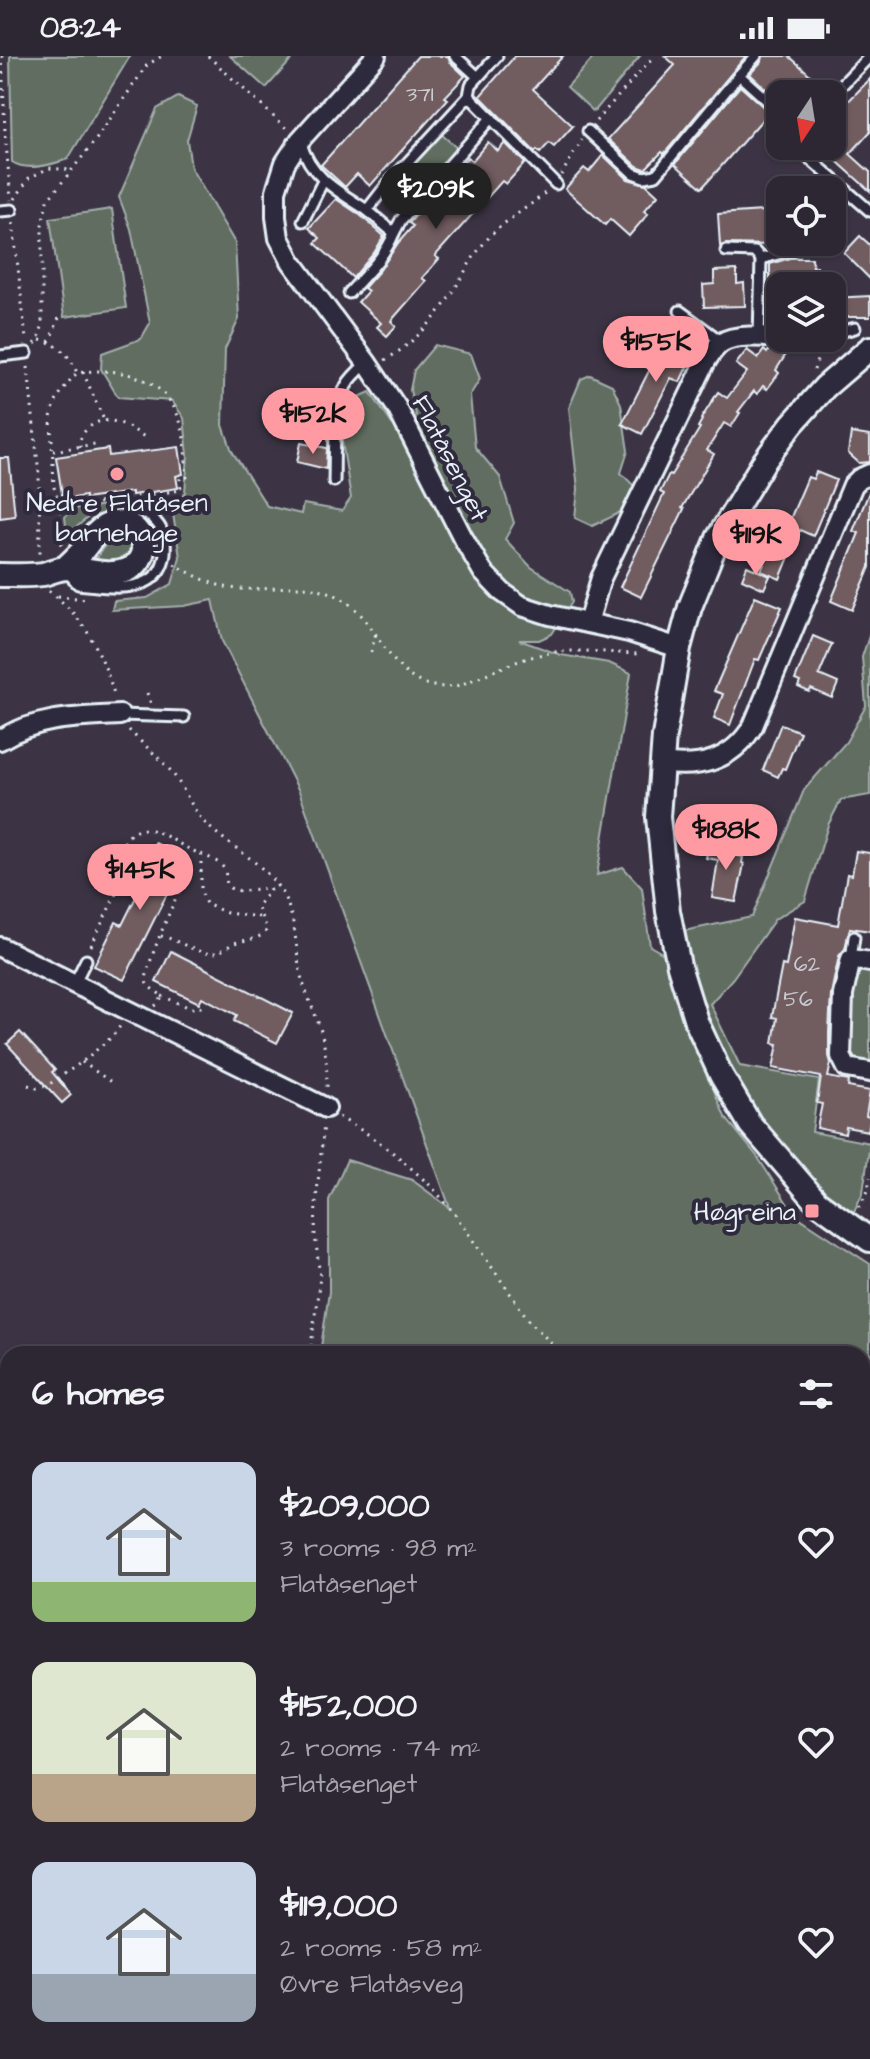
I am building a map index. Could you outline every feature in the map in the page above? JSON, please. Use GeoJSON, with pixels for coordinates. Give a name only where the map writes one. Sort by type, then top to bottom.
{"type":"FeatureCollection","features":[{"type":"Feature","properties":{"kind":"street","name":"Flatåsenget"},"geometry":{"type":"LineString","coordinates":[[376,56],[300,140],[285,163],[276,191],[279,238],[291,261],[369,365],[397,408],[462,536],[483,572],[502,592],[522,606],[550,615],[629,632],[679,648]]}},
{"type":"Feature","properties":{"kind":"street"},"geometry":{"type":"LineString","coordinates":[[588,623],[601,578],[713,350],[722,342],[737,337],[766,337]]}},
{"type":"Feature","properties":{"kind":"street"},"geometry":{"type":"LineString","coordinates":[[870,348],[825,387],[792,424],[763,463],[718,538],[690,607],[679,648],[664,736],[658,817],[668,911],[679,966],[696,1021],[721,1075],[750,1124],[817,1202],[870,1240]]}},
{"type":"Feature","properties":{"kind":"street"},"geometry":{"type":"LineString","coordinates":[[661,763],[695,764],[720,758],[748,736],[853,485],[870,474]]}},
{"type":"Feature","properties":{"kind":"street"},"geometry":{"type":"LineString","coordinates":[[0,575],[41,574],[65,568],[119,573],[138,563],[144,544],[132,527],[122,522],[107,525],[65,568]]}},
{"type":"Feature","properties":{"kind":"street"},"geometry":{"type":"LineString","coordinates":[[0,740],[35,725],[69,717],[120,715]]}},
{"type":"Feature","properties":{"kind":"street"},"geometry":{"type":"LineString","coordinates":[[0,947],[326,1108]]}},
{"type":"Feature","properties":{"kind":"street"},"geometry":{"type":"LineString","coordinates":[[861,960],[843,995],[841,1056],[847,1068],[870,1072]]}},
{"type":"Feature","properties":{"kind":"lane"},"geometry":{"type":"LineString","coordinates":[[455,56],[478,77]]}},
{"type":"Feature","properties":{"kind":"lane"},"geometry":{"type":"LineString","coordinates":[[367,210],[469,96],[471,85],[497,56]]}},
{"type":"Feature","properties":{"kind":"lane"},"geometry":{"type":"LineString","coordinates":[[588,131],[633,173],[644,177],[656,175],[756,56]]}},
{"type":"Feature","properties":{"kind":"lane"},"geometry":{"type":"LineString","coordinates":[[846,81],[870,56]]}},
{"type":"Feature","properties":{"kind":"lane"},"geometry":{"type":"LineString","coordinates":[[739,75],[766,99]]}},
{"type":"Feature","properties":{"kind":"lane"},"geometry":{"type":"LineString","coordinates":[[469,96],[556,184]]}},
{"type":"Feature","properties":{"kind":"lane"},"geometry":{"type":"LineString","coordinates":[[349,293],[382,257],[401,220],[491,118]]}},
{"type":"Feature","properties":{"kind":"lane"},"geometry":{"type":"LineString","coordinates":[[300,140],[305,159],[323,181],[367,210],[394,233]]}},
{"type":"Feature","properties":{"kind":"lane"},"geometry":{"type":"LineString","coordinates":[[811,160],[870,211]]}},
{"type":"Feature","properties":{"kind":"lane"},"geometry":{"type":"LineString","coordinates":[[303,221],[323,181]]}},
{"type":"Feature","properties":{"kind":"lane"},"geometry":{"type":"LineString","coordinates":[[0,211],[12,207]]}},
{"type":"Feature","properties":{"kind":"lane"},"geometry":{"type":"LineString","coordinates":[[726,251],[755,252],[761,259],[759,337]]}},
{"type":"Feature","properties":{"kind":"lane"},"geometry":{"type":"LineString","coordinates":[[761,259],[771,256]]}},
{"type":"Feature","properties":{"kind":"lane"},"geometry":{"type":"LineString","coordinates":[[680,311],[722,342]]}},
{"type":"Feature","properties":{"kind":"lane"},"geometry":{"type":"LineString","coordinates":[[846,330],[855,328]]}},
{"type":"Feature","properties":{"kind":"lane"},"geometry":{"type":"LineString","coordinates":[[0,356],[27,353]]}},
{"type":"Feature","properties":{"kind":"lane"},"geometry":{"type":"LineString","coordinates":[[334,481],[339,405],[353,375],[369,365]]}},
{"type":"Feature","properties":{"kind":"lane"},"geometry":{"type":"LineString","coordinates":[[120,715],[184,717]]}},
{"type":"Feature","properties":{"kind":"lane"},"geometry":{"type":"LineString","coordinates":[[854,937],[861,960]]}},
{"type":"Feature","properties":{"kind":"lane"},"geometry":{"type":"LineString","coordinates":[[74,984],[86,960]]}},
{"type":"Feature","properties":{"kind":"path"},"geometry":{"type":"LineString","coordinates":[[2,56],[5,132],[39,475],[43,586],[68,605],[86,628],[101,655],[125,726],[159,758],[204,821],[222,838],[257,862],[278,886],[288,904],[295,925],[298,964],[325,1049],[327,1091],[315,1234],[320,1277],[311,1346]]}},
{"type":"Feature","properties":{"kind":"path"},"geometry":{"type":"LineString","coordinates":[[27,353],[38,340],[42,327],[42,225],[47,201],[95,141],[147,65],[162,56]]}},
{"type":"Feature","properties":{"kind":"path"},"geometry":{"type":"LineString","coordinates":[[208,56],[300,140]]}},
{"type":"Feature","properties":{"kind":"path"},"geometry":{"type":"LineString","coordinates":[[369,365],[392,356],[436,316],[466,266],[486,241],[503,223],[556,184],[588,131],[654,56]]}},
{"type":"Feature","properties":{"kind":"path"},"geometry":{"type":"LineString","coordinates":[[12,207],[29,178],[49,168],[70,170]]}},
{"type":"Feature","properties":{"kind":"path"},"geometry":{"type":"LineString","coordinates":[[49,342],[61,313]]}},
{"type":"Feature","properties":{"kind":"path"},"geometry":{"type":"LineString","coordinates":[[38,340],[49,342],[72,359],[104,420]]}},
{"type":"Feature","properties":{"kind":"path"},"geometry":{"type":"LineString","coordinates":[[61,512],[54,487],[51,418],[66,384],[80,372],[111,370],[147,380],[168,397],[181,423],[187,477],[180,478],[181,490],[133,498]]}},
{"type":"Feature","properties":{"kind":"path"},"geometry":{"type":"LineString","coordinates":[[80,447],[83,434],[90,426],[104,420],[126,425],[146,438]]}},
{"type":"Feature","properties":{"kind":"path"},"geometry":{"type":"LineString","coordinates":[[53,451],[95,444]]}},
{"type":"Feature","properties":{"kind":"path"},"geometry":{"type":"LineString","coordinates":[[174,564],[202,579],[231,589],[303,586],[330,592],[362,614],[401,671],[419,682],[443,687],[460,685],[526,659],[555,652],[648,654]]}},
{"type":"Feature","properties":{"kind":"path"},"geometry":{"type":"LineString","coordinates":[[371,652],[376,633]]}},
{"type":"Feature","properties":{"kind":"path"},"geometry":{"type":"LineString","coordinates":[[91,946],[127,871],[122,846],[131,834],[144,829],[158,831],[222,866],[230,888],[240,891],[270,890]]}},
{"type":"Feature","properties":{"kind":"path"},"geometry":{"type":"LineString","coordinates":[[201,854],[201,886],[206,904],[227,913],[260,917]]}},
{"type":"Feature","properties":{"kind":"path"},"geometry":{"type":"LineString","coordinates":[[177,880],[181,886],[151,956],[145,979],[162,996],[190,1008],[202,1007]]}},
{"type":"Feature","properties":{"kind":"path"},"geometry":{"type":"LineString","coordinates":[[161,936],[211,954],[231,943],[263,936],[266,927],[258,909],[260,901],[278,886]]}},
{"type":"Feature","properties":{"kind":"path"},"geometry":{"type":"LineString","coordinates":[[148,1010],[160,1002],[162,996]]}},
{"type":"Feature","properties":{"kind":"path"},"geometry":{"type":"LineString","coordinates":[[28,1085],[37,1088],[48,1085],[82,1062],[112,1037],[128,1011]]}},
{"type":"Feature","properties":{"kind":"path"},"geometry":{"type":"LineString","coordinates":[[82,1062],[111,1082]]}},
{"type":"Feature","properties":{"kind":"path"},"geometry":{"type":"LineString","coordinates":[[355,1127],[401,1159],[433,1188],[528,1319],[553,1346]]}},
{"type":"Feature","properties":{"kind":"green space"},"geometry":{"type":"Polygon","coordinates":[[[10,56],[130,56],[68,159],[25,167],[12,162],[10,56]]]}},
{"type":"Feature","properties":{"kind":"green space"},"geometry":{"type":"Polygon","coordinates":[[[230,56],[295,56],[266,88],[230,56]]]}},
{"type":"Feature","properties":{"kind":"green space"},"geometry":{"type":"Polygon","coordinates":[[[595,56],[640,56],[594,112],[567,87],[595,56]]]}},
{"type":"Feature","properties":{"kind":"green space"},"geometry":{"type":"Polygon","coordinates":[[[178,97],[197,106],[187,140],[191,168],[235,243],[239,319],[225,349],[223,425],[232,451],[267,506],[301,514],[303,504],[342,511],[351,498],[342,442],[346,403],[370,392],[392,424],[412,426],[416,415],[410,390],[414,370],[435,345],[471,354],[480,379],[470,395],[475,447],[500,477],[514,523],[505,539],[531,567],[570,592],[572,602],[552,634],[539,640],[519,640],[561,655],[609,663],[631,673],[597,875],[623,867],[642,888],[650,946],[667,956],[686,1024],[725,1117],[757,1156],[794,1214],[870,1264],[870,1346],[321,1346],[329,1292],[329,1200],[347,1160],[412,1180],[450,1208],[299,791],[222,641],[213,600],[184,606],[112,610],[114,601],[147,598],[172,584],[180,557],[172,508],[185,492],[188,455],[184,418],[172,401],[118,397],[101,369],[102,353],[141,339],[150,323],[131,229],[119,197],[157,109],[178,97]]]}},
{"type":"Feature","properties":{"kind":"green space"},"geometry":{"type":"Polygon","coordinates":[[[440,133],[458,149],[413,199],[395,182],[440,133]]]}},
{"type":"Feature","properties":{"kind":"green space"},"geometry":{"type":"Polygon","coordinates":[[[112,209],[126,308],[64,317],[50,218],[112,209]]]}},
{"type":"Feature","properties":{"kind":"green space"},"geometry":{"type":"Polygon","coordinates":[[[590,375],[612,385],[621,404],[628,451],[621,473],[634,486],[625,508],[592,526],[575,518],[578,489],[569,408],[581,379],[590,375]]]}},
{"type":"Feature","properties":{"kind":"green space"},"geometry":{"type":"Polygon","coordinates":[[[118,504],[120,513],[107,516],[92,514],[67,535],[65,517],[71,509],[118,504]]]}},
{"type":"Feature","properties":{"kind":"green space"},"geometry":{"type":"Polygon","coordinates":[[[119,534],[130,545],[129,556],[119,562],[99,561],[97,558],[104,547],[119,534]]]}},
{"type":"Feature","properties":{"kind":"green space"},"geometry":{"type":"Polygon","coordinates":[[[870,633],[870,795],[841,800],[828,825],[805,901],[775,919],[733,978],[710,1004],[740,1066],[819,1080],[812,1132],[870,1143],[863,1192],[852,1216],[791,1158],[758,1116],[730,1068],[707,1018],[684,964],[679,932],[752,917],[804,790],[846,742],[866,706],[862,657],[870,633]]]}},
{"type":"Feature","properties":{"kind":"green space"},"geometry":{"type":"Polygon","coordinates":[[[866,966],[870,967],[870,1065],[849,1062],[851,974],[857,975],[858,970],[865,971],[866,966]]]}},
{"type":"Feature","properties":{"kind":"building"},"geometry":{"type":"Polygon","coordinates":[[[418,56],[448,56],[465,76],[370,186],[357,174],[345,187],[321,165],[418,56]]]}},
{"type":"Feature","properties":{"kind":"building"},"geometry":{"type":"Polygon","coordinates":[[[515,56],[563,56],[533,89],[573,126],[554,147],[549,143],[540,153],[535,152],[480,96],[515,56]]]}},
{"type":"Feature","properties":{"kind":"building"},"geometry":{"type":"Polygon","coordinates":[[[665,56],[746,56],[664,154],[662,152],[645,169],[637,166],[608,139],[675,65],[665,56]]]}},
{"type":"Feature","properties":{"kind":"building"},"geometry":{"type":"Polygon","coordinates":[[[763,56],[789,56],[816,80],[766,80],[766,89],[750,74],[763,56]]]}},
{"type":"Feature","properties":{"kind":"building"},"geometry":{"type":"Polygon","coordinates":[[[870,79],[870,132],[850,154],[870,172],[870,191],[836,160],[846,160],[846,104],[870,79]]]}},
{"type":"Feature","properties":{"kind":"building"},"geometry":{"type":"Polygon","coordinates":[[[740,86],[766,109],[766,115],[702,188],[675,164],[740,86]]]}},
{"type":"Feature","properties":{"kind":"building"},"geometry":{"type":"Polygon","coordinates":[[[488,142],[498,151],[505,143],[525,163],[506,184],[502,181],[435,256],[439,259],[422,278],[426,281],[391,321],[396,326],[387,336],[377,327],[381,323],[358,302],[368,291],[364,288],[413,226],[409,223],[468,157],[472,161],[488,142]]]}},
{"type":"Feature","properties":{"kind":"building"},"geometry":{"type":"Polygon","coordinates":[[[603,155],[628,179],[646,184],[658,195],[644,211],[648,214],[629,236],[610,219],[605,225],[565,189],[584,168],[589,172],[603,155]]]}},
{"type":"Feature","properties":{"kind":"building"},"geometry":{"type":"Polygon","coordinates":[[[336,199],[384,236],[353,278],[315,243],[320,238],[309,228],[336,199]]]}},
{"type":"Feature","properties":{"kind":"building"},"geometry":{"type":"Polygon","coordinates":[[[763,206],[766,206],[766,245],[720,246],[718,214],[763,211],[763,206]]]}},
{"type":"Feature","properties":{"kind":"building"},"geometry":{"type":"Polygon","coordinates":[[[860,236],[870,245],[870,279],[846,255],[846,251],[860,236]]]}},
{"type":"Feature","properties":{"kind":"building"},"geometry":{"type":"Polygon","coordinates":[[[790,258],[812,258],[813,268],[817,267],[819,272],[770,272],[770,264],[790,258]]]}},
{"type":"Feature","properties":{"kind":"building"},"geometry":{"type":"Polygon","coordinates":[[[737,270],[737,284],[744,283],[745,306],[704,307],[703,285],[714,284],[714,271],[737,270]]]}},
{"type":"Feature","properties":{"kind":"building"},"geometry":{"type":"Polygon","coordinates":[[[870,296],[870,317],[846,317],[846,297],[870,296]]]}},
{"type":"Feature","properties":{"kind":"building"},"geometry":{"type":"Polygon","coordinates":[[[659,339],[684,351],[682,356],[690,360],[680,382],[671,378],[642,434],[622,424],[650,369],[646,367],[659,339]]]}},
{"type":"Feature","properties":{"kind":"building"},"geometry":{"type":"Polygon","coordinates":[[[747,350],[758,358],[764,350],[767,353],[780,352],[785,356],[776,370],[779,373],[767,389],[763,386],[757,394],[754,391],[731,427],[724,423],[707,450],[714,454],[682,508],[641,597],[620,587],[664,494],[660,492],[700,428],[701,419],[718,392],[727,398],[747,372],[736,364],[747,350]]]}},
{"type":"Feature","properties":{"kind":"building"},"geometry":{"type":"Polygon","coordinates":[[[851,433],[870,436],[870,462],[859,463],[848,453],[851,433]]]}},
{"type":"Feature","properties":{"kind":"building"},"geometry":{"type":"Polygon","coordinates":[[[301,443],[327,448],[326,469],[297,462],[301,443]]]}},
{"type":"Feature","properties":{"kind":"building"},"geometry":{"type":"Polygon","coordinates":[[[179,447],[183,474],[176,476],[178,488],[63,500],[56,457],[108,449],[109,456],[179,447]]]}},
{"type":"Feature","properties":{"kind":"building"},"geometry":{"type":"Polygon","coordinates":[[[0,458],[9,458],[15,516],[0,518],[0,458]]]}},
{"type":"Feature","properties":{"kind":"building"},"geometry":{"type":"Polygon","coordinates":[[[816,472],[836,480],[813,536],[800,530],[780,579],[761,571],[776,535],[782,538],[808,477],[813,479],[816,472]]]}},
{"type":"Feature","properties":{"kind":"building"},"geometry":{"type":"Polygon","coordinates":[[[870,490],[870,567],[852,610],[831,601],[859,533],[853,531],[870,490]]]}},
{"type":"Feature","properties":{"kind":"building"},"geometry":{"type":"Polygon","coordinates":[[[747,566],[770,576],[764,589],[742,579],[747,566]]]}},
{"type":"Feature","properties":{"kind":"building"},"geometry":{"type":"Polygon","coordinates":[[[755,596],[782,607],[759,660],[755,659],[730,725],[714,718],[723,694],[714,691],[755,596]]]}},
{"type":"Feature","properties":{"kind":"building"},"geometry":{"type":"Polygon","coordinates":[[[813,636],[832,644],[819,675],[838,683],[832,698],[798,687],[800,682],[795,680],[813,636]]]}},
{"type":"Feature","properties":{"kind":"building"},"geometry":{"type":"Polygon","coordinates":[[[781,724],[800,732],[785,769],[782,768],[778,777],[763,770],[781,724]]]}},
{"type":"Feature","properties":{"kind":"building"},"geometry":{"type":"Polygon","coordinates":[[[709,842],[731,847],[729,854],[743,857],[736,902],[712,898],[718,860],[706,858],[709,842]]]}},
{"type":"Feature","properties":{"kind":"building"},"geometry":{"type":"Polygon","coordinates":[[[155,843],[185,858],[124,980],[94,966],[116,922],[122,925],[140,889],[133,886],[155,843]]]}},
{"type":"Feature","properties":{"kind":"building"},"geometry":{"type":"Polygon","coordinates":[[[856,851],[870,853],[870,931],[850,928],[845,949],[839,956],[831,994],[831,1063],[828,1077],[849,1081],[848,1087],[870,1091],[866,1116],[870,1117],[870,1121],[868,1131],[846,1127],[845,1134],[817,1128],[822,1104],[817,1103],[821,1077],[773,1068],[778,1044],[773,1043],[777,1018],[772,1017],[795,917],[838,925],[847,874],[852,875],[856,851]]]}},
{"type":"Feature","properties":{"kind":"building"},"geometry":{"type":"Polygon","coordinates":[[[171,951],[293,1013],[277,1043],[234,1021],[237,1015],[202,997],[199,1003],[156,982],[171,951]]]}},
{"type":"Feature","properties":{"kind":"building"},"geometry":{"type":"Polygon","coordinates":[[[20,1032],[55,1070],[52,1072],[71,1095],[62,1103],[7,1044],[20,1032]]]}},
{"type":"Feature","properties":{"kind":"place","name":"Nedre Flatåsen barnehage"},"geometry":{"type":"Point","coordinates":[117,474]}},
{"type":"Feature","properties":{"kind":"place","name":"Høgreina"},"geometry":{"type":"Point","coordinates":[812,1211]}}]}
